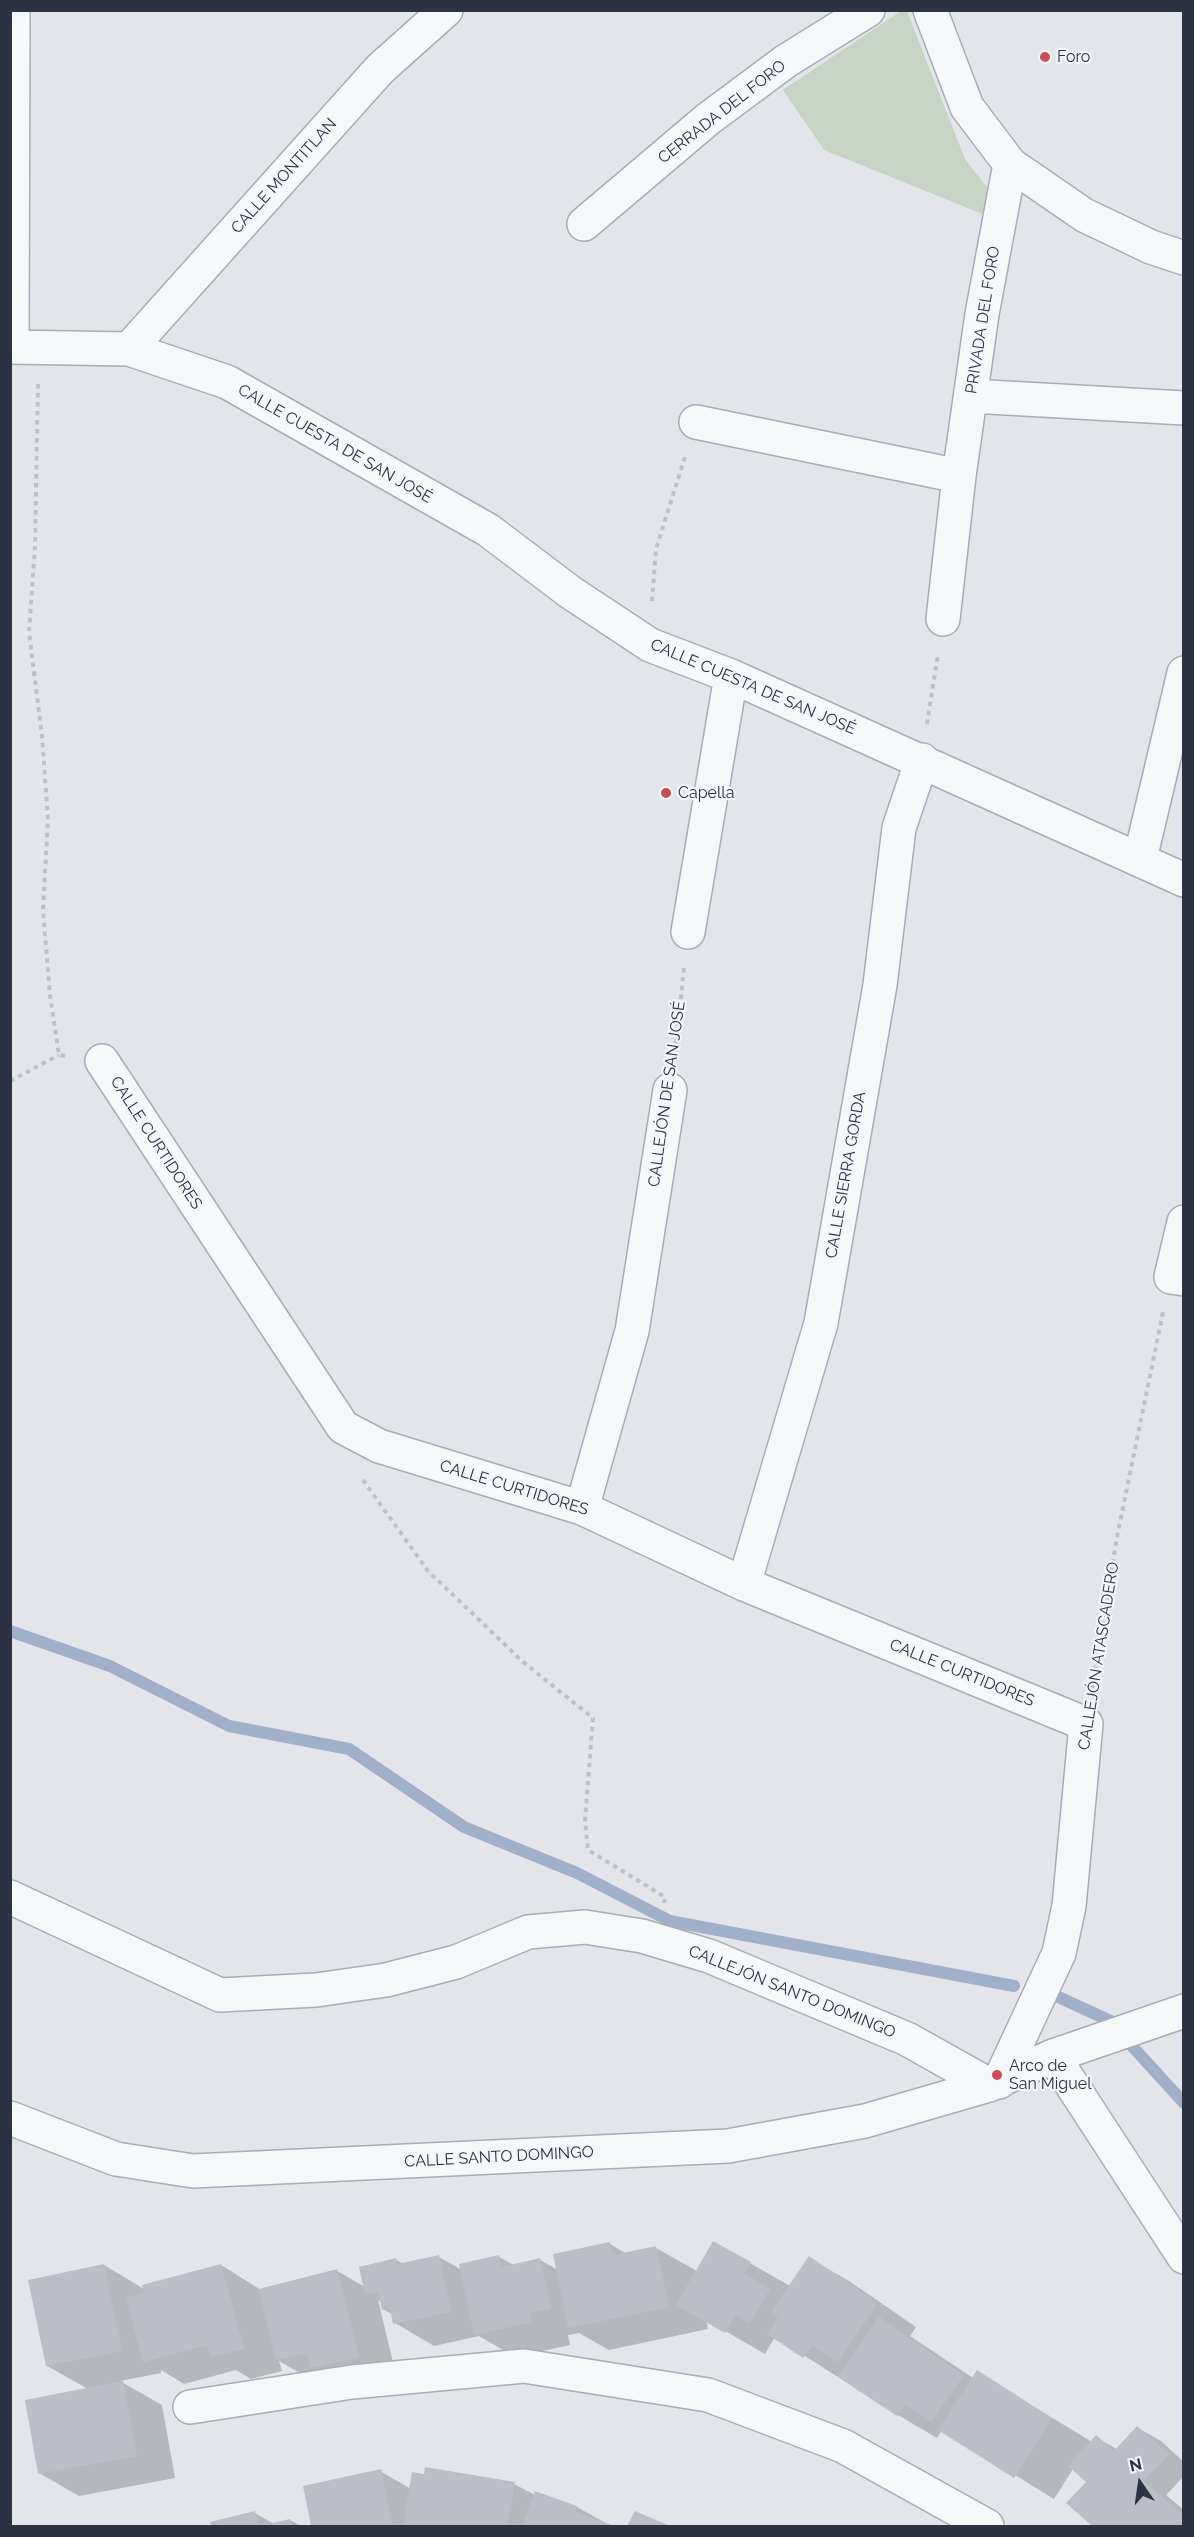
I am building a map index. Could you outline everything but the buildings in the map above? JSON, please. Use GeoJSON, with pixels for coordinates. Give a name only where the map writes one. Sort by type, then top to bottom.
{"type":"FeatureCollection","features":[{"type":"Feature","properties":{"kind":"street"},"geometry":{"type":"LineString","coordinates":[[14,10],[20,348]]}},
{"type":"Feature","properties":{"kind":"street","name":"CALLE MONTITLAN"},"geometry":{"type":"LineString","coordinates":[[129,349],[380,69],[446,10]]}},
{"type":"Feature","properties":{"kind":"street","name":"CERRADA DEL FORO"},"geometry":{"type":"LineString","coordinates":[[584,224],[708,118],[786,61],[868,10]]}},
{"type":"Feature","properties":{"kind":"street"},"geometry":{"type":"LineString","coordinates":[[930,10],[967,107],[1010,164],[1084,215],[1151,247],[1184,258]]}},
{"type":"Feature","properties":{"kind":"street","name":"PRIVADA DEL FORO"},"geometry":{"type":"LineString","coordinates":[[944,619],[959,476],[982,314],[1010,164]]}},
{"type":"Feature","properties":{"kind":"street","name":"CALLE CUESTA DE SAN JOSÉ"},"geometry":{"type":"LineString","coordinates":[[20,348],[129,349],[226,382],[488,530],[570,592],[650,645],[731,676],[922,760],[1184,880]]}},
{"type":"Feature","properties":{"kind":"street"},"geometry":{"type":"LineString","coordinates":[[971,396],[1184,408]]}},
{"type":"Feature","properties":{"kind":"street"},"geometry":{"type":"LineString","coordinates":[[696,422],[959,476]]}},
{"type":"Feature","properties":{"kind":"street"},"geometry":{"type":"LineString","coordinates":[[1140,859],[1184,673]]}},
{"type":"Feature","properties":{"kind":"street"},"geometry":{"type":"LineString","coordinates":[[688,932],[731,676]]}},
{"type":"Feature","properties":{"kind":"street","name":"CALLE SIERRA GORDA"},"geometry":{"type":"LineString","coordinates":[[744,1584],[821,1323],[880,985],[899,828],[922,760]]}},
{"type":"Feature","properties":{"kind":"street","name":"CALLE CURTIDORES"},"geometry":{"type":"LineString","coordinates":[[102,1061],[343,1427],[379,1446],[582,1508],[744,1584],[1086,1724]]}},
{"type":"Feature","properties":{"kind":"street","name":"CALLEJÓN DE SAN JOSÉ"},"geometry":{"type":"LineString","coordinates":[[582,1508],[632,1331],[670,1090]]}},
{"type":"Feature","properties":{"kind":"street"},"geometry":{"type":"LineString","coordinates":[[1177,1278],[1184,1222]]}},
{"type":"Feature","properties":{"kind":"street","name":"CALLEJÓN ATASCADERO"},"geometry":{"type":"LineString","coordinates":[[994,2083],[1059,1953],[1069,1906],[1086,1724]]}},
{"type":"Feature","properties":{"kind":"street","name":"CALLEJÓN SANTO DOMINGO"},"geometry":{"type":"LineString","coordinates":[[10,1897],[220,1995],[316,1990],[386,1980],[456,1962],[528,1932],[585,1927],[642,1936],[709,1956],[907,2039],[994,2083]]}},
{"type":"Feature","properties":{"kind":"street"},"geometry":{"type":"LineString","coordinates":[[994,2083],[1053,2056],[1184,2011]]}},
{"type":"Feature","properties":{"kind":"street"},"geometry":{"type":"LineString","coordinates":[[1053,2056],[1184,2257]]}},
{"type":"Feature","properties":{"kind":"street","name":"CALLE SANTO DOMINGO"},"geometry":{"type":"LineString","coordinates":[[10,2118],[116,2159],[193,2171],[728,2146],[865,2121],[994,2083]]}},
{"type":"Feature","properties":{"kind":"street"},"geometry":{"type":"LineString","coordinates":[[190,2407],[352,2382],[524,2366],[708,2395],[843,2446],[987,2526]]}},
{"type":"Feature","properties":{"kind":"path"},"geometry":{"type":"LineString","coordinates":[[20,348],[35,547],[30,632],[42,736],[48,819],[43,910],[50,995],[59,1055]]}},
{"type":"Feature","properties":{"kind":"path"},"geometry":{"type":"LineString","coordinates":[[650,645],[656,549],[696,422]]}},
{"type":"Feature","properties":{"kind":"path"},"geometry":{"type":"LineString","coordinates":[[922,760],[944,619]]}},
{"type":"Feature","properties":{"kind":"path","name":"CALLEJÓN DE SAN JOSÉ"},"geometry":{"type":"LineString","coordinates":[[670,1090],[688,932]]}},
{"type":"Feature","properties":{"kind":"path"},"geometry":{"type":"LineString","coordinates":[[10,1081],[59,1055],[102,1061]]}},
{"type":"Feature","properties":{"kind":"path","name":"CALLEJÓN ATASCADERO"},"geometry":{"type":"LineString","coordinates":[[1086,1724],[1117,1537],[1177,1278]]}},
{"type":"Feature","properties":{"kind":"path"},"geometry":{"type":"LineString","coordinates":[[362,1479],[428,1571],[522,1660],[593,1718],[585,1820],[588,1851],[665,1897]]}},
{"type":"Feature","properties":{"kind":"green space"},"geometry":{"type":"Polygon","coordinates":[[[901,11],[907,11],[965,159],[993,195],[990,217],[824,150],[783,90],[901,11]]]}},
{"type":"Feature","properties":{"kind":"waterway"},"geometry":{"type":"LineString","coordinates":[[10,1631],[110,1666],[229,1726],[349,1749],[464,1827],[577,1873],[670,1921],[1014,1986]]}},
{"type":"Feature","properties":{"kind":"waterway"},"geometry":{"type":"LineString","coordinates":[[1052,1994],[1117,2024]]}},
{"type":"Feature","properties":{"kind":"waterway"},"geometry":{"type":"LineString","coordinates":[[1131,2045],[1184,2103]]}},
{"type":"Feature","properties":{"kind":"place","name":"Foro"},"geometry":{"type":"Point","coordinates":[1045,57]}},
{"type":"Feature","properties":{"kind":"place","name":"Capella"},"geometry":{"type":"Point","coordinates":[666,793]}},
{"type":"Feature","properties":{"kind":"place","name":"Arco de San Miguel"},"geometry":{"type":"Point","coordinates":[997,2075]}}]}
